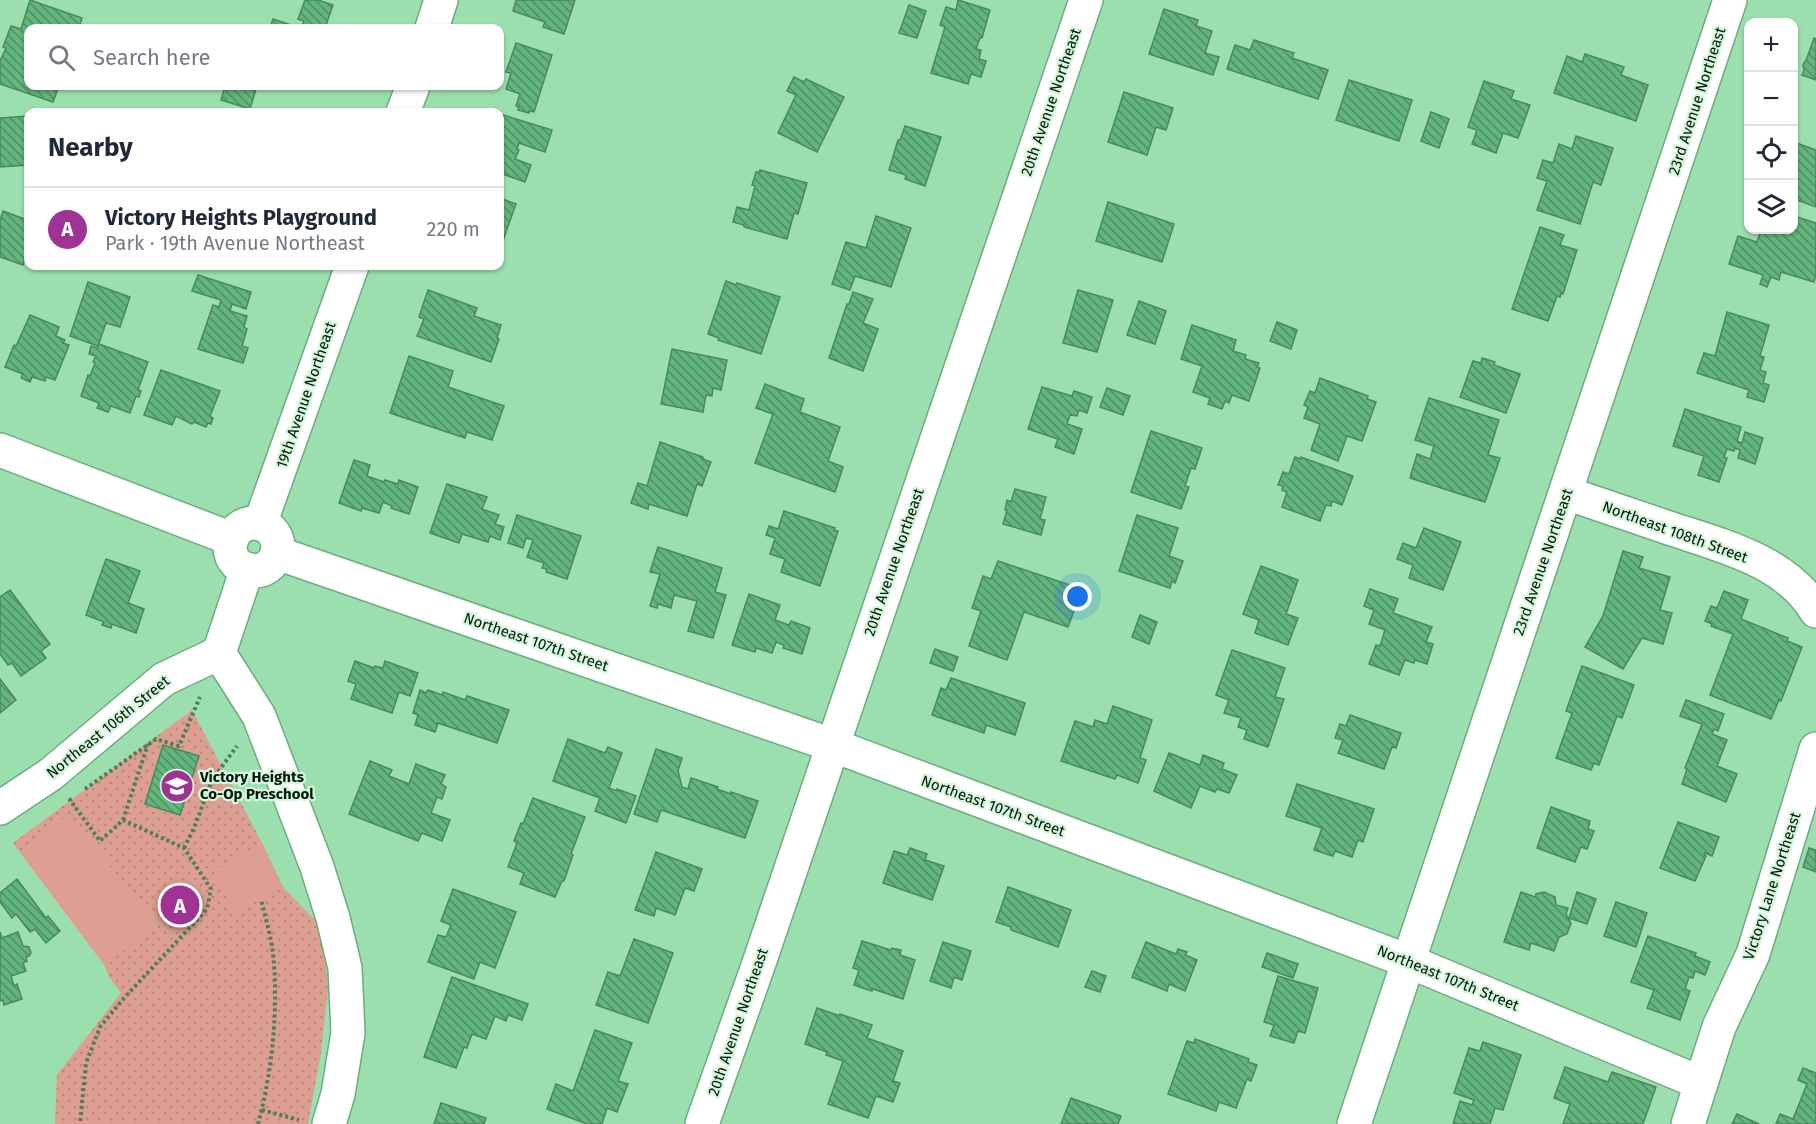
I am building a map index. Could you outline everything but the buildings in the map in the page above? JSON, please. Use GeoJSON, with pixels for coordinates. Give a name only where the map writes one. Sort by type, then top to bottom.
{"type":"FeatureCollection","features":[{"type":"Feature","properties":{"kind":"street"},"geometry":{"type":"LineString","coordinates":[[433,24],[441,0]]}},
{"type":"Feature","properties":{"kind":"street","name":"20th Avenue Northeast"},"geometry":{"type":"LineString","coordinates":[[702,1124],[759,963],[1086,0]]}},
{"type":"Feature","properties":{"kind":"street","name":"23rd Avenue Northeast"},"geometry":{"type":"LineString","coordinates":[[1354,1124],[1730,0]]}},
{"type":"Feature","properties":{"kind":"street"},"geometry":{"type":"LineString","coordinates":[[405,108],[411,90]]}},
{"type":"Feature","properties":{"kind":"street","name":"19th Avenue Northeast"},"geometry":{"type":"LineString","coordinates":[[261,524],[351,270]]}},
{"type":"Feature","properties":{"kind":"street"},"geometry":{"type":"LineString","coordinates":[[0,450],[232,538]]}},
{"type":"Feature","properties":{"kind":"street","name":"Northeast 108th Street"},"geometry":{"type":"LineString","coordinates":[[1566,493],[1719,545],[1752,559],[1794,584],[1813,606]]}},
{"type":"Feature","properties":{"kind":"street"},"geometry":{"type":"LineString","coordinates":[[249,523],[261,524],[275,534],[278,542],[277,553],[272,563],[266,567],[250,571],[236,562],[231,555],[232,538],[242,526],[249,523]]}},
{"type":"Feature","properties":{"kind":"street","name":"Northeast 107th Street"},"geometry":{"type":"LineString","coordinates":[[277,553],[832,745],[1408,961],[1701,1083]]}},
{"type":"Feature","properties":{"kind":"street"},"geometry":{"type":"LineString","coordinates":[[247,569],[219,653],[258,716],[317,867],[345,968],[348,1033],[338,1094],[329,1124]]}},
{"type":"Feature","properties":{"kind":"street","name":"Northeast 106th Street"},"geometry":{"type":"LineString","coordinates":[[0,808],[51,774],[164,679],[219,653]]}},
{"type":"Feature","properties":{"kind":"street","name":"Victory Lane Northeast"},"geometry":{"type":"LineString","coordinates":[[1688,1124],[1719,1027],[1753,954],[1816,749]]}},
{"type":"Feature","properties":{"kind":"path"},"geometry":{"type":"LineString","coordinates":[[148,744],[123,820],[100,841],[70,800],[148,744],[156,739],[179,746],[219,653]]}},
{"type":"Feature","properties":{"kind":"path"},"geometry":{"type":"LineString","coordinates":[[184,848],[212,780],[258,716]]}},
{"type":"Feature","properties":{"kind":"path"},"geometry":{"type":"LineString","coordinates":[[80,1124],[86,1063],[100,1027],[207,909],[212,889],[184,848],[123,820]]}},
{"type":"Feature","properties":{"kind":"path"},"geometry":{"type":"LineString","coordinates":[[258,1124],[269,1076],[273,1036],[274,981],[273,952],[261,899]]}},
{"type":"Feature","properties":{"kind":"path"},"geometry":{"type":"LineString","coordinates":[[262,1110],[286,1116]]}},
{"type":"Feature","properties":{"kind":"shaded area"},"geometry":{"type":"Polygon","coordinates":[[[192,710],[283,887],[318,923],[325,956],[328,990],[321,1053],[308,1124],[55,1124],[57,1075],[121,993],[109,977],[105,966],[13,843],[192,710]]]}},
{"type":"Feature","properties":{"kind":"shaded area"},"geometry":{"type":"Polygon","coordinates":[[[69,814],[156,924],[105,966],[20,852],[69,814]]]}},
{"type":"Feature","properties":{"kind":"shaded area"},"geometry":{"type":"Polygon","coordinates":[[[262,843],[283,887],[234,913],[213,870],[262,843]]]}},
{"type":"Feature","properties":{"kind":"place","name":"Victory Heights Co-Op Preschool"},"geometry":{"type":"Point","coordinates":[177,786]}},
{"type":"Feature","properties":{"kind":"place","name":"Victory Heights Playground"},"geometry":{"type":"Point","coordinates":[180,905]}}]}
